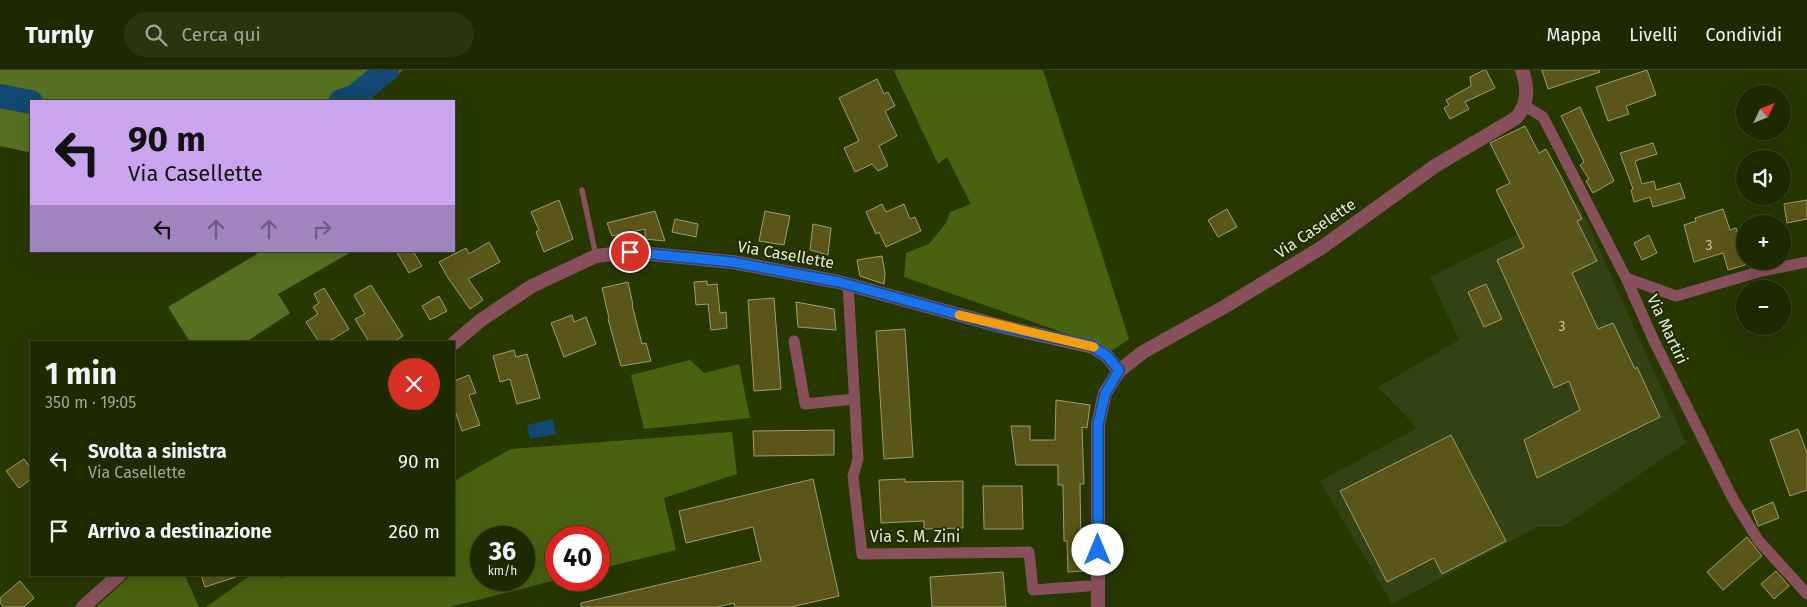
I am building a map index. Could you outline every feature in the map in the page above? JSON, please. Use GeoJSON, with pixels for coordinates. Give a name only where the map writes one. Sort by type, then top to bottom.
{"type":"FeatureCollection","features":[{"type":"Feature","properties":{"kind":"street"},"geometry":{"type":"LineString","coordinates":[[1522,70],[1526,84],[1525,106]]}},
{"type":"Feature","properties":{"kind":"street","name":"Via Martiri"},"geometry":{"type":"LineString","coordinates":[[1525,106],[1543,117],[1626,278],[1671,376],[1733,499],[1758,540],[1807,594]]}},
{"type":"Feature","properties":{"kind":"street","name":"Via Caselette"},"geometry":{"type":"LineString","coordinates":[[1119,370],[1143,352],[1224,307],[1321,248],[1435,166],[1516,118],[1525,106]]}},
{"type":"Feature","properties":{"kind":"street","name":"Via Casellette"},"geometry":{"type":"LineString","coordinates":[[455,342],[481,320],[532,286],[596,256],[630,252],[732,262],[848,284],[1000,326],[1092,346],[1107,356],[1119,370]]}},
{"type":"Feature","properties":{"kind":"street"},"geometry":{"type":"LineString","coordinates":[[1626,278],[1676,296],[1762,271],[1807,262]]}},
{"type":"Feature","properties":{"kind":"street","name":"Via S. M. Zini"},"geometry":{"type":"LineString","coordinates":[[848,284],[858,458],[853,476],[862,554],[1029,552],[1033,590],[1088,586]]}},
{"type":"Feature","properties":{"kind":"street"},"geometry":{"type":"LineString","coordinates":[[794,341],[805,404],[855,399]]}},
{"type":"Feature","properties":{"kind":"street"},"geometry":{"type":"LineString","coordinates":[[1098,607],[1098,424],[1105,394],[1119,370]]}},
{"type":"Feature","properties":{"kind":"street"},"geometry":{"type":"LineString","coordinates":[[83,607],[118,576]]}},
{"type":"Feature","properties":{"kind":"lane"},"geometry":{"type":"LineString","coordinates":[[582,190],[596,256]]}},
{"type":"Feature","properties":{"kind":"shaded area"},"geometry":{"type":"Polygon","coordinates":[[[0,70],[403,70],[371,97],[373,100],[30,100],[30,150],[28,152],[0,146],[0,70]]]}},
{"type":"Feature","properties":{"kind":"shaded area"},"geometry":{"type":"Polygon","coordinates":[[[1043,70],[1129,339],[1113,350],[904,277],[906,253],[929,244],[946,223],[950,212],[971,204],[947,157],[938,164],[894,71],[1043,70]]]}},
{"type":"Feature","properties":{"kind":"shaded area"},"geometry":{"type":"Polygon","coordinates":[[[1579,204],[1686,443],[1562,527],[1538,527],[1392,604],[1320,481],[1417,428],[1378,387],[1459,340],[1430,277],[1579,204]]]}},
{"type":"Feature","properties":{"kind":"shaded area"},"geometry":{"type":"Polygon","coordinates":[[[257,252],[351,252],[278,294],[290,313],[248,341],[189,341],[168,307],[257,254],[257,252]]]}},
{"type":"Feature","properties":{"kind":"shaded area"},"geometry":{"type":"Polygon","coordinates":[[[690,360],[704,373],[739,364],[750,418],[644,429],[631,375],[690,360]]]}},
{"type":"Feature","properties":{"kind":"shaded area"},"geometry":{"type":"Polygon","coordinates":[[[732,432],[737,474],[664,498],[676,550],[610,566],[610,526],[545,526],[545,583],[535,585],[535,526],[470,526],[470,591],[513,591],[450,607],[206,607],[250,576],[278,576],[281,578],[285,576],[455,576],[455,480],[511,449],[732,432]]]}},
{"type":"Feature","properties":{"kind":"shaded area"},"geometry":{"type":"Polygon","coordinates":[[[130,576],[185,576],[199,607],[96,607],[130,576]]]}},
{"type":"Feature","properties":{"kind":"water"},"geometry":{"type":"Polygon","coordinates":[[[553,419],[556,434],[530,439],[527,425],[553,419]]]}},
{"type":"Feature","properties":{"kind":"building"},"geometry":{"type":"Polygon","coordinates":[[[1486,70],[1495,88],[1465,102],[1469,109],[1450,119],[1444,108],[1449,105],[1446,100],[1471,86],[1470,77],[1486,70]]]}},
{"type":"Feature","properties":{"kind":"building"},"geometry":{"type":"Polygon","coordinates":[[[1542,70],[1599,70],[1600,72],[1548,89],[1542,70]]]}},
{"type":"Feature","properties":{"kind":"building"},"geometry":{"type":"Polygon","coordinates":[[[1647,70],[1656,95],[1626,106],[1629,114],[1608,121],[1596,87],[1647,70]]]}},
{"type":"Feature","properties":{"kind":"building"},"geometry":{"type":"Polygon","coordinates":[[[877,79],[884,94],[888,92],[895,106],[885,111],[897,136],[879,146],[888,166],[878,171],[872,164],[855,172],[844,148],[859,141],[839,98],[877,79]]]}},
{"type":"Feature","properties":{"kind":"building"},"geometry":{"type":"Polygon","coordinates":[[[1580,107],[1614,181],[1593,193],[1586,181],[1589,179],[1580,165],[1584,162],[1561,116],[1580,107]]]}},
{"type":"Feature","properties":{"kind":"building"},"geometry":{"type":"Polygon","coordinates":[[[1525,126],[1539,153],[1546,149],[1560,175],[1582,219],[1577,221],[1597,261],[1572,273],[1598,329],[1613,323],[1635,369],[1637,367],[1660,417],[1537,478],[1524,440],[1580,410],[1569,381],[1554,388],[1497,260],[1524,247],[1496,190],[1510,183],[1490,143],[1525,126]]]}},
{"type":"Feature","properties":{"kind":"building"},"geometry":{"type":"Polygon","coordinates":[[[1653,143],[1657,154],[1635,161],[1642,184],[1654,181],[1656,190],[1680,183],[1685,198],[1653,207],[1650,197],[1634,202],[1631,190],[1633,189],[1620,153],[1653,143]]]}},
{"type":"Feature","properties":{"kind":"building"},"geometry":{"type":"Polygon","coordinates":[[[559,200],[573,239],[544,252],[536,232],[539,230],[531,212],[559,200]]]}},
{"type":"Feature","properties":{"kind":"building"},"geometry":{"type":"Polygon","coordinates":[[[1807,200],[1807,219],[1791,222],[1791,215],[1786,215],[1784,205],[1791,205],[1791,203],[1807,200]]]}},
{"type":"Feature","properties":{"kind":"building"},"geometry":{"type":"Polygon","coordinates":[[[882,204],[886,212],[904,204],[910,219],[915,217],[921,231],[886,247],[879,232],[876,234],[866,212],[882,204]]]}},
{"type":"Feature","properties":{"kind":"building"},"geometry":{"type":"Polygon","coordinates":[[[1227,209],[1237,227],[1218,237],[1208,220],[1227,209]]]}},
{"type":"Feature","properties":{"kind":"building"},"geometry":{"type":"Polygon","coordinates":[[[1723,209],[1730,230],[1736,228],[1736,268],[1728,270],[1723,253],[1694,262],[1684,225],[1696,221],[1695,218],[1723,209]]]}},
{"type":"Feature","properties":{"kind":"building"},"geometry":{"type":"Polygon","coordinates":[[[655,211],[665,241],[645,239],[645,229],[612,236],[607,223],[655,211]]]}},
{"type":"Feature","properties":{"kind":"building"},"geometry":{"type":"Polygon","coordinates":[[[765,211],[790,216],[784,245],[759,241],[765,211]]]}},
{"type":"Feature","properties":{"kind":"building"},"geometry":{"type":"Polygon","coordinates":[[[675,219],[698,224],[696,237],[672,232],[675,219]]]}},
{"type":"Feature","properties":{"kind":"building"},"geometry":{"type":"Polygon","coordinates":[[[813,224],[831,228],[828,255],[810,250],[813,224]]]}},
{"type":"Feature","properties":{"kind":"building"},"geometry":{"type":"Polygon","coordinates":[[[1649,235],[1657,253],[1642,260],[1634,243],[1649,235]]]}},
{"type":"Feature","properties":{"kind":"building"},"geometry":{"type":"Polygon","coordinates":[[[489,242],[500,262],[468,279],[483,300],[470,309],[439,262],[466,248],[469,254],[489,242]]]}},
{"type":"Feature","properties":{"kind":"building"},"geometry":{"type":"Polygon","coordinates":[[[397,252],[414,252],[422,266],[409,273],[397,252]]]}},
{"type":"Feature","properties":{"kind":"building"},"geometry":{"type":"Polygon","coordinates":[[[882,256],[885,273],[884,284],[860,276],[857,260],[882,256]]]}},
{"type":"Feature","properties":{"kind":"building"},"geometry":{"type":"Polygon","coordinates":[[[707,281],[707,285],[717,284],[720,313],[726,312],[727,328],[711,330],[708,304],[696,305],[694,282],[707,281]]]}},
{"type":"Feature","properties":{"kind":"building"},"geometry":{"type":"Polygon","coordinates":[[[628,282],[642,344],[646,343],[651,361],[621,366],[608,319],[602,288],[628,282]]]}},
{"type":"Feature","properties":{"kind":"building"},"geometry":{"type":"Polygon","coordinates":[[[1486,284],[1502,319],[1484,327],[1468,292],[1486,284]]]}},
{"type":"Feature","properties":{"kind":"building"},"geometry":{"type":"Polygon","coordinates":[[[371,285],[403,336],[395,341],[368,341],[355,319],[365,314],[354,295],[371,285]]]}},
{"type":"Feature","properties":{"kind":"building"},"geometry":{"type":"Polygon","coordinates":[[[324,288],[349,329],[330,341],[318,341],[306,322],[318,314],[313,307],[319,303],[314,294],[324,288]]]}},
{"type":"Feature","properties":{"kind":"building"},"geometry":{"type":"Polygon","coordinates":[[[439,296],[447,311],[430,320],[422,306],[439,296]]]}},
{"type":"Feature","properties":{"kind":"building"},"geometry":{"type":"Polygon","coordinates":[[[774,298],[781,389],[754,391],[748,300],[774,298]]]}},
{"type":"Feature","properties":{"kind":"building"},"geometry":{"type":"Polygon","coordinates":[[[796,302],[834,309],[836,330],[798,327],[796,302]]]}},
{"type":"Feature","properties":{"kind":"building"},"geometry":{"type":"Polygon","coordinates":[[[572,315],[574,322],[586,317],[596,344],[564,357],[551,323],[572,315]]]}},
{"type":"Feature","properties":{"kind":"building"},"geometry":{"type":"Polygon","coordinates":[[[905,329],[913,457],[884,459],[876,331],[905,329]]]}},
{"type":"Feature","properties":{"kind":"building"},"geometry":{"type":"Polygon","coordinates":[[[514,350],[516,357],[527,354],[540,398],[517,404],[510,379],[500,382],[493,356],[514,350]]]}},
{"type":"Feature","properties":{"kind":"building"},"geometry":{"type":"Polygon","coordinates":[[[469,375],[476,393],[469,395],[480,425],[462,431],[455,411],[455,381],[469,375]]]}},
{"type":"Feature","properties":{"kind":"building"},"geometry":{"type":"Polygon","coordinates":[[[1056,400],[1090,405],[1087,428],[1082,427],[1084,484],[1080,484],[1081,541],[1084,541],[1085,571],[1068,572],[1067,541],[1064,541],[1063,485],[1058,485],[1058,465],[1016,465],[1011,426],[1030,426],[1030,440],[1055,440],[1056,400]]]}},
{"type":"Feature","properties":{"kind":"building"},"geometry":{"type":"Polygon","coordinates":[[[1798,429],[1807,453],[1807,490],[1790,496],[1770,440],[1798,429]]]}},
{"type":"Feature","properties":{"kind":"building"},"geometry":{"type":"Polygon","coordinates":[[[834,430],[834,455],[754,456],[753,431],[834,430]]]}},
{"type":"Feature","properties":{"kind":"building"},"geometry":{"type":"Polygon","coordinates":[[[1451,435],[1506,541],[1442,574],[1434,558],[1387,582],[1340,491],[1451,435]]]}},
{"type":"Feature","properties":{"kind":"building"},"geometry":{"type":"Polygon","coordinates":[[[24,459],[30,467],[30,480],[19,488],[6,471],[24,459]]]}},
{"type":"Feature","properties":{"kind":"building"},"geometry":{"type":"Polygon","coordinates":[[[813,479],[839,596],[791,607],[735,607],[734,603],[717,607],[581,607],[581,603],[761,561],[753,527],[686,543],[679,511],[813,479]]]}},
{"type":"Feature","properties":{"kind":"building"},"geometry":{"type":"Polygon","coordinates":[[[905,479],[905,482],[963,481],[963,528],[924,529],[924,521],[881,523],[879,480],[905,479]]]}},
{"type":"Feature","properties":{"kind":"building"},"geometry":{"type":"Polygon","coordinates":[[[983,486],[1022,486],[1023,529],[984,529],[983,486]]]}},
{"type":"Feature","properties":{"kind":"building"},"geometry":{"type":"Polygon","coordinates":[[[1773,502],[1779,518],[1758,526],[1752,511],[1773,502]]]}},
{"type":"Feature","properties":{"kind":"building"},"geometry":{"type":"Polygon","coordinates":[[[1747,537],[1762,556],[1723,590],[1707,572],[1747,537]]]}},
{"type":"Feature","properties":{"kind":"building"},"geometry":{"type":"Polygon","coordinates":[[[1776,571],[1789,586],[1774,599],[1761,584],[1776,571]]]}},
{"type":"Feature","properties":{"kind":"building"},"geometry":{"type":"Polygon","coordinates":[[[1003,572],[1006,607],[932,607],[930,577],[1003,572]]]}},
{"type":"Feature","properties":{"kind":"building"},"geometry":{"type":"Polygon","coordinates":[[[201,576],[236,576],[236,577],[205,587],[201,576]]]}},
{"type":"Feature","properties":{"kind":"building"},"geometry":{"type":"Polygon","coordinates":[[[20,581],[34,598],[24,607],[4,607],[0,603],[0,598],[20,581]]]}},
{"type":"Feature","properties":{"kind":"waterway"},"geometry":{"type":"LineString","coordinates":[[344,100],[354,97],[387,70]]}},
{"type":"Feature","properties":{"kind":"waterway"},"geometry":{"type":"LineString","coordinates":[[0,96],[30,102]]}},
{"type":"Feature","properties":{"kind":"slow traffic"},"geometry":{"type":"LineString","coordinates":[[959,315],[1094,347]]}},
{"type":"Feature","properties":{"kind":"route"},"geometry":{"type":"LineString","coordinates":[[630,252],[732,262],[839,282],[1000,326],[1092,346],[1107,356],[1119,370],[1105,394],[1098,424],[1098,550]]}}]}
